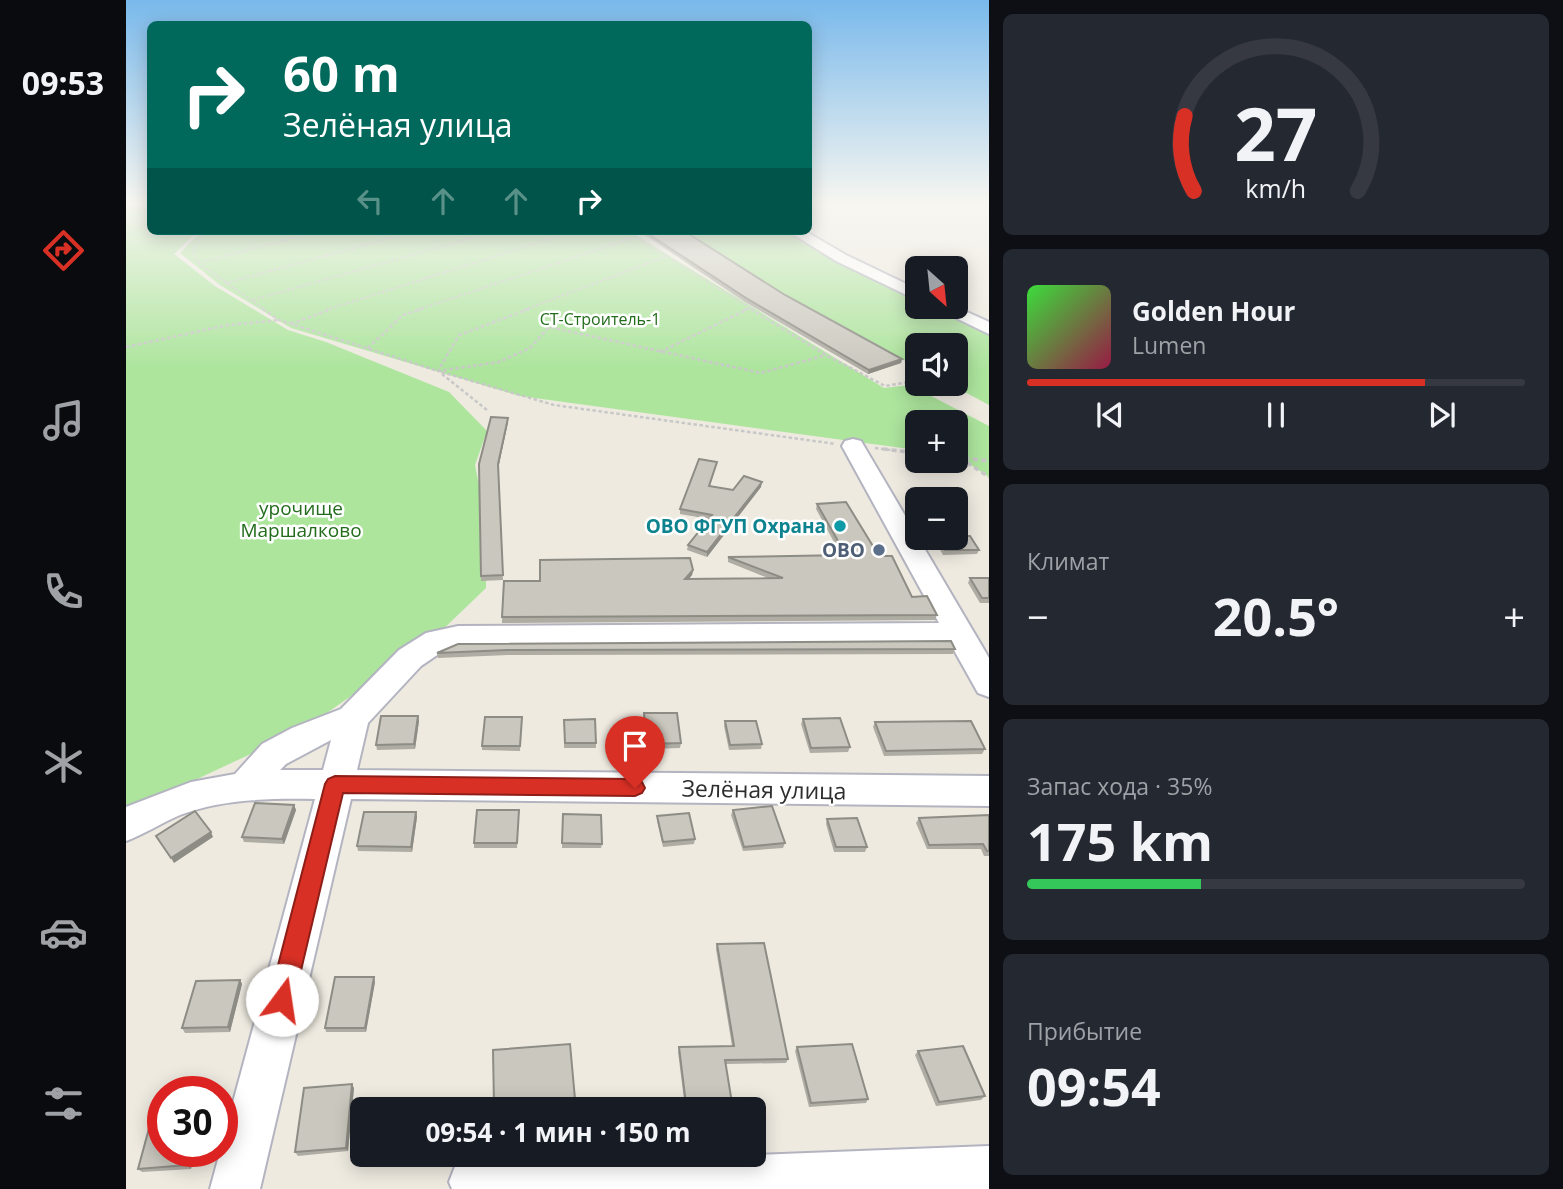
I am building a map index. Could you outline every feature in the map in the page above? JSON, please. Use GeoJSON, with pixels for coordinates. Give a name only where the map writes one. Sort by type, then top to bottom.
{"type":"FeatureCollection","features":[{"type":"Feature","properties":{"kind":"street"},"geometry":{"type":"LineString","coordinates":[[840,257],[905,289]]}},
{"type":"Feature","properties":{"kind":"street"},"geometry":{"type":"LineString","coordinates":[[967,319],[989,329]]}},
{"type":"Feature","properties":{"kind":"street"},"geometry":{"type":"LineString","coordinates":[[853,446],[989,685]]}},
{"type":"Feature","properties":{"kind":"street"},"geometry":{"type":"LineString","coordinates":[[245,787],[274,754],[304,737],[353,718],[410,657],[437,640],[458,636],[960,633]]}},
{"type":"Feature","properties":{"kind":"street"},"geometry":{"type":"LineString","coordinates":[[235,1189],[353,718]]}},
{"type":"Feature","properties":{"kind":"street","name":"Зелёная улица"},"geometry":{"type":"LineString","coordinates":[[126,825],[180,799],[220,788],[245,787],[335,784],[989,791]]}},
{"type":"Feature","properties":{"kind":"street"},"geometry":{"type":"LineString","coordinates":[[474,1182],[730,1184],[989,1171]]}},
{"type":"Feature","properties":{"kind":"path"},"geometry":{"type":"LineString","coordinates":[[196,257],[198,263],[279,320],[554,405],[905,452]]}},
{"type":"Feature","properties":{"kind":"path"},"geometry":{"type":"LineString","coordinates":[[198,263],[219,257]]}},
{"type":"Feature","properties":{"kind":"path"},"geometry":{"type":"LineString","coordinates":[[225,283],[319,257]]}},
{"type":"Feature","properties":{"kind":"path"},"geometry":{"type":"LineString","coordinates":[[253,300],[403,257]]}},
{"type":"Feature","properties":{"kind":"path"},"geometry":{"type":"LineString","coordinates":[[291,324],[314,314],[492,257]]}},
{"type":"Feature","properties":{"kind":"path"},"geometry":{"type":"LineString","coordinates":[[368,348],[403,315],[574,257]]}},
{"type":"Feature","properties":{"kind":"path"},"geometry":{"type":"LineString","coordinates":[[438,371],[459,335],[663,257]]}},
{"type":"Feature","properties":{"kind":"path"},"geometry":{"type":"LineString","coordinates":[[669,257],[826,355],[885,386],[905,384]]}},
{"type":"Feature","properties":{"kind":"path"},"geometry":{"type":"LineString","coordinates":[[660,352],[749,308]]}},
{"type":"Feature","properties":{"kind":"path"},"geometry":{"type":"LineString","coordinates":[[126,347],[228,325],[279,320]]}},
{"type":"Feature","properties":{"kind":"path"},"geometry":{"type":"LineString","coordinates":[[438,371],[475,368],[499,362],[530,348],[549,327],[761,373],[826,355]]}},
{"type":"Feature","properties":{"kind":"path"},"geometry":{"type":"LineString","coordinates":[[438,371],[487,410]]}},
{"type":"Feature","properties":{"kind":"path"},"geometry":{"type":"LineString","coordinates":[[968,459],[989,461]]}},
{"type":"Feature","properties":{"kind":"path"},"geometry":{"type":"LineString","coordinates":[[968,464],[989,477]]}},
{"type":"Feature","properties":{"kind":"green space","name":"урочище Маршалково"},"geometry":{"type":"Polygon","coordinates":[[[126,257],[178,257],[215,286],[288,330],[326,342],[449,392],[487,431],[475,465],[486,521],[486,588],[435,637],[304,729],[178,788],[126,819],[126,257]]]}},
{"type":"Feature","properties":{"kind":"green space","name":"СТ-Строитель-1"},"geometry":{"type":"Polygon","coordinates":[[[186,257],[672,257],[884,388],[905,386],[905,396],[931,396],[958,410],[905,410],[905,448],[520,396],[291,328],[220,285],[186,257]]]}},
{"type":"Feature","properties":{"kind":"green space"},"geometry":{"type":"Polygon","coordinates":[[[722,257],[830,257],[905,294],[905,319],[956,319],[989,335],[989,405],[968,394],[968,333],[905,333],[905,361],[786,299],[722,257]]]}},
{"type":"Feature","properties":{"kind":"green space","name":"СТ-Строитель-1"},"geometry":{"type":"Polygon","coordinates":[[[968,415],[989,426],[989,477],[968,463],[968,415]]]}},
{"type":"Feature","properties":{"kind":"building"},"geometry":{"type":"Polygon","coordinates":[[[684,257],[726,257],[785,295],[902,359],[869,370],[746,298],[684,257]]]}},
{"type":"Feature","properties":{"kind":"building"},"geometry":{"type":"Polygon","coordinates":[[[491,417],[508,418],[498,464],[503,575],[481,576],[479,464],[491,417]]]}},
{"type":"Feature","properties":{"kind":"building"},"geometry":{"type":"Polygon","coordinates":[[[699,459],[717,462],[709,486],[733,490],[744,476],[762,482],[707,552],[688,545],[712,515],[680,509],[699,459]]]}},
{"type":"Feature","properties":{"kind":"building"},"geometry":{"type":"Polygon","coordinates":[[[846,502],[879,556],[892,556],[912,597],[927,596],[937,615],[502,617],[504,581],[540,581],[540,560],[690,558],[693,570],[685,579],[783,578],[728,557],[846,555],[817,504],[846,502]]]}},
{"type":"Feature","properties":{"kind":"building"},"geometry":{"type":"Polygon","coordinates":[[[968,536],[970,536],[979,550],[968,550],[968,536]]]}},
{"type":"Feature","properties":{"kind":"building"},"geometry":{"type":"Polygon","coordinates":[[[970,578],[989,578],[989,598],[982,598],[970,578]]]}},
{"type":"Feature","properties":{"kind":"building"},"geometry":{"type":"Polygon","coordinates":[[[951,641],[955,649],[507,650],[437,653],[458,644],[951,641]]]}},
{"type":"Feature","properties":{"kind":"building"},"geometry":{"type":"Polygon","coordinates":[[[644,713],[677,713],[681,743],[647,744],[644,713]]]}},
{"type":"Feature","properties":{"kind":"building"},"geometry":{"type":"Polygon","coordinates":[[[381,716],[418,716],[414,744],[376,745],[381,716]]]}},
{"type":"Feature","properties":{"kind":"building"},"geometry":{"type":"Polygon","coordinates":[[[485,717],[522,717],[520,746],[482,746],[485,717]]]}},
{"type":"Feature","properties":{"kind":"building"},"geometry":{"type":"Polygon","coordinates":[[[840,718],[850,747],[811,748],[803,719],[840,718]]]}},
{"type":"Feature","properties":{"kind":"building"},"geometry":{"type":"Polygon","coordinates":[[[595,719],[596,743],[565,743],[564,720],[595,719]]]}},
{"type":"Feature","properties":{"kind":"building"},"geometry":{"type":"Polygon","coordinates":[[[725,721],[756,721],[762,744],[730,745],[725,721]]]}},
{"type":"Feature","properties":{"kind":"building"},"geometry":{"type":"Polygon","coordinates":[[[971,721],[985,749],[886,751],[875,722],[971,721]]]}},
{"type":"Feature","properties":{"kind":"building"},"geometry":{"type":"Polygon","coordinates":[[[255,803],[294,805],[282,839],[242,837],[255,803]]]}},
{"type":"Feature","properties":{"kind":"building"},"geometry":{"type":"Polygon","coordinates":[[[772,806],[785,843],[744,847],[733,810],[772,806]]]}},
{"type":"Feature","properties":{"kind":"building"},"geometry":{"type":"Polygon","coordinates":[[[477,810],[519,810],[517,843],[474,843],[477,810]]]}},
{"type":"Feature","properties":{"kind":"building"},"geometry":{"type":"Polygon","coordinates":[[[195,811],[211,832],[171,858],[156,836],[195,811]]]}},
{"type":"Feature","properties":{"kind":"building"},"geometry":{"type":"Polygon","coordinates":[[[364,812],[416,812],[411,847],[357,846],[364,812]]]}},
{"type":"Feature","properties":{"kind":"building"},"geometry":{"type":"Polygon","coordinates":[[[689,813],[695,839],[663,842],[657,816],[689,813]]]}},
{"type":"Feature","properties":{"kind":"building"},"geometry":{"type":"Polygon","coordinates":[[[563,814],[601,815],[602,844],[562,843],[563,814]]]}},
{"type":"Feature","properties":{"kind":"building"},"geometry":{"type":"Polygon","coordinates":[[[989,815],[989,851],[983,844],[929,845],[919,818],[989,815]]]}},
{"type":"Feature","properties":{"kind":"building"},"geometry":{"type":"Polygon","coordinates":[[[857,818],[867,847],[836,847],[827,819],[857,818]]]}},
{"type":"Feature","properties":{"kind":"building"},"geometry":{"type":"Polygon","coordinates":[[[764,943],[788,1059],[725,1060],[731,1097],[685,1097],[679,1047],[734,1046],[717,944],[764,943]]]}},
{"type":"Feature","properties":{"kind":"building"},"geometry":{"type":"Polygon","coordinates":[[[335,977],[374,977],[365,1028],[325,1028],[335,977]]]}},
{"type":"Feature","properties":{"kind":"building"},"geometry":{"type":"Polygon","coordinates":[[[240,980],[228,1027],[182,1028],[196,981],[240,980]]]}},
{"type":"Feature","properties":{"kind":"building"},"geometry":{"type":"Polygon","coordinates":[[[570,1044],[575,1097],[494,1097],[493,1050],[570,1044]]]}},
{"type":"Feature","properties":{"kind":"building"},"geometry":{"type":"Polygon","coordinates":[[[852,1044],[868,1099],[811,1103],[797,1047],[852,1044]]]}},
{"type":"Feature","properties":{"kind":"building"},"geometry":{"type":"Polygon","coordinates":[[[963,1046],[985,1096],[939,1102],[918,1051],[963,1046]]]}},
{"type":"Feature","properties":{"kind":"building"},"geometry":{"type":"Polygon","coordinates":[[[352,1084],[346,1148],[295,1152],[304,1088],[352,1084]]]}},
{"type":"Feature","properties":{"kind":"building"},"geometry":{"type":"Polygon","coordinates":[[[147,1136],[147,1167],[162,1167],[138,1169],[147,1136]]]}},
{"type":"Feature","properties":{"kind":"place","name":"ОВО ФГУП Охрана"},"geometry":{"type":"Point","coordinates":[840,526]}},
{"type":"Feature","properties":{"kind":"place","name":"ОВО"},"geometry":{"type":"Point","coordinates":[879,550]}},
{"type":"Feature","properties":{"kind":"route"},"geometry":{"type":"LineString","coordinates":[[282,1000],[335,784],[635,788]]}}]}
